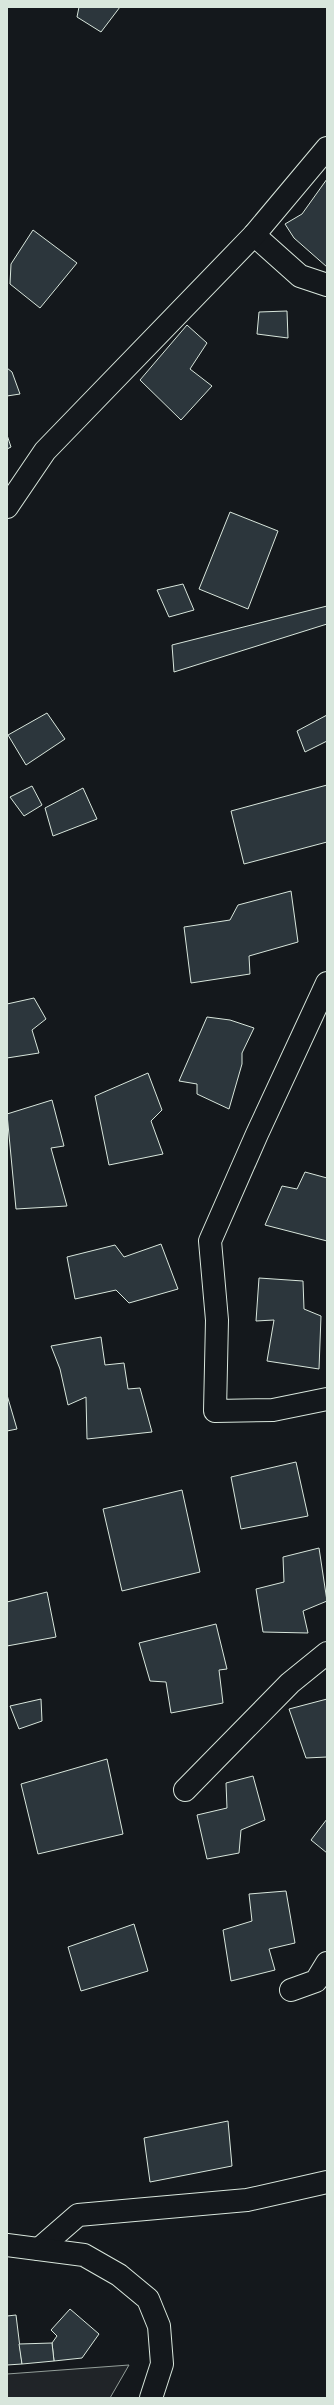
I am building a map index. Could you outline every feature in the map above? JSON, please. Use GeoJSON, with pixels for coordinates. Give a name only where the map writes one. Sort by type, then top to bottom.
{"type":"FeatureCollection","features":[{"type":"Feature","properties":{"kind":"street"},"geometry":{"type":"LineString","coordinates":[[7,507],[45,451],[254,235],[327,148]]}},
{"type":"Feature","properties":{"kind":"street"},"geometry":{"type":"LineString","coordinates":[[254,235],[300,276],[327,285]]}},
{"type":"Feature","properties":{"kind":"street"},"geometry":{"type":"LineString","coordinates":[[327,983],[320,1012],[210,1241],[217,1320],[215,1411],[273,1410],[327,1399]]}},
{"type":"Feature","properties":{"kind":"street"},"geometry":{"type":"LineString","coordinates":[[185,1790],[290,1683],[327,1653]]}},
{"type":"Feature","properties":{"kind":"street"},"geometry":{"type":"LineString","coordinates":[[290,1990],[316,1981],[327,1963]]}},
{"type":"Feature","properties":{"kind":"street"},"geometry":{"type":"LineString","coordinates":[[39,2249],[78,2214],[247,2200],[327,2182]]}},
{"type":"Feature","properties":{"kind":"street"},"geometry":{"type":"LineString","coordinates":[[7,2245],[84,2255],[119,2275],[148,2299],[159,2326],[162,2364],[151,2398]]}},
{"type":"Feature","properties":{"kind":"shaded area"},"geometry":{"type":"Polygon","coordinates":[[[129,2365],[110,2398],[7,2398],[7,2374],[129,2365]]]}},
{"type":"Feature","properties":{"kind":"building"},"geometry":{"type":"Polygon","coordinates":[[[79,7],[120,7],[101,32],[77,17],[79,7]]]}},
{"type":"Feature","properties":{"kind":"building"},"geometry":{"type":"Polygon","coordinates":[[[327,179],[327,267],[294,238],[285,224],[302,214],[327,179]]]}},
{"type":"Feature","properties":{"kind":"building"},"geometry":{"type":"Polygon","coordinates":[[[33,230],[77,263],[40,308],[10,284],[11,264],[33,230]]]}},
{"type":"Feature","properties":{"kind":"building"},"geometry":{"type":"Polygon","coordinates":[[[287,311],[288,338],[257,334],[259,312],[287,311]]]}},
{"type":"Feature","properties":{"kind":"building"},"geometry":{"type":"Polygon","coordinates":[[[187,325],[207,343],[190,369],[212,386],[181,420],[140,380],[187,325]]]}},
{"type":"Feature","properties":{"kind":"building"},"geometry":{"type":"Polygon","coordinates":[[[7,368],[12,372],[20,394],[7,396],[7,368]]]}},
{"type":"Feature","properties":{"kind":"building"},"geometry":{"type":"Polygon","coordinates":[[[7,435],[11,447],[7,449],[7,435]]]}},
{"type":"Feature","properties":{"kind":"building"},"geometry":{"type":"Polygon","coordinates":[[[230,512],[278,531],[248,609],[199,589],[230,512]]]}},
{"type":"Feature","properties":{"kind":"building"},"geometry":{"type":"Polygon","coordinates":[[[183,584],[194,610],[169,617],[157,590],[183,584]]]}},
{"type":"Feature","properties":{"kind":"building"},"geometry":{"type":"Polygon","coordinates":[[[327,606],[327,624],[174,672],[172,645],[327,606]]]}},
{"type":"Feature","properties":{"kind":"building"},"geometry":{"type":"Polygon","coordinates":[[[47,713],[65,739],[26,765],[8,735],[47,713]]]}},
{"type":"Feature","properties":{"kind":"building"},"geometry":{"type":"Polygon","coordinates":[[[327,715],[327,741],[305,752],[297,731],[327,715]]]}},
{"type":"Feature","properties":{"kind":"building"},"geometry":{"type":"Polygon","coordinates":[[[327,785],[327,842],[244,864],[231,811],[327,785]]]}},
{"type":"Feature","properties":{"kind":"building"},"geometry":{"type":"Polygon","coordinates":[[[32,786],[42,805],[24,816],[10,797],[32,786]]]}},
{"type":"Feature","properties":{"kind":"building"},"geometry":{"type":"Polygon","coordinates":[[[83,788],[97,819],[53,836],[45,808],[83,788]]]}},
{"type":"Feature","properties":{"kind":"building"},"geometry":{"type":"Polygon","coordinates":[[[291,891],[298,942],[249,956],[250,974],[191,983],[184,927],[230,920],[238,905],[291,891]]]}},
{"type":"Feature","properties":{"kind":"building"},"geometry":{"type":"Polygon","coordinates":[[[34,998],[46,1019],[32,1030],[39,1053],[7,1058],[7,1004],[34,998]]]}},
{"type":"Feature","properties":{"kind":"building"},"geometry":{"type":"Polygon","coordinates":[[[207,1017],[230,1020],[254,1028],[242,1053],[242,1064],[229,1109],[197,1094],[197,1084],[179,1081],[207,1017]]]}},
{"type":"Feature","properties":{"kind":"building"},"geometry":{"type":"Polygon","coordinates":[[[148,1073],[162,1110],[151,1121],[163,1154],[109,1165],[95,1096],[148,1073]]]}},
{"type":"Feature","properties":{"kind":"building"},"geometry":{"type":"Polygon","coordinates":[[[52,1100],[64,1146],[51,1148],[67,1206],[16,1209],[7,1114],[52,1100]]]}},
{"type":"Feature","properties":{"kind":"building"},"geometry":{"type":"Polygon","coordinates":[[[305,1172],[327,1178],[327,1241],[265,1225],[282,1186],[297,1189],[305,1172]]]}},
{"type":"Feature","properties":{"kind":"building"},"geometry":{"type":"Polygon","coordinates":[[[161,1244],[178,1289],[129,1303],[116,1290],[75,1299],[67,1257],[115,1245],[124,1257],[161,1244]]]}},
{"type":"Feature","properties":{"kind":"building"},"geometry":{"type":"Polygon","coordinates":[[[259,1278],[303,1281],[304,1309],[321,1316],[319,1369],[267,1361],[274,1320],[256,1321],[259,1278]]]}},
{"type":"Feature","properties":{"kind":"building"},"geometry":{"type":"Polygon","coordinates":[[[101,1337],[105,1365],[124,1363],[128,1389],[140,1388],[152,1432],[87,1439],[86,1397],[68,1405],[60,1369],[51,1346],[101,1337]]]}},
{"type":"Feature","properties":{"kind":"building"},"geometry":{"type":"Polygon","coordinates":[[[7,1395],[17,1429],[7,1431],[7,1395]]]}},
{"type":"Feature","properties":{"kind":"building"},"geometry":{"type":"Polygon","coordinates":[[[296,1462],[308,1516],[241,1529],[231,1477],[296,1462]]]}},
{"type":"Feature","properties":{"kind":"building"},"geometry":{"type":"Polygon","coordinates":[[[182,1490],[200,1572],[122,1591],[103,1509],[182,1490]]]}},
{"type":"Feature","properties":{"kind":"building"},"geometry":{"type":"Polygon","coordinates":[[[319,1548],[327,1601],[303,1611],[308,1633],[263,1632],[256,1589],[284,1582],[283,1557],[319,1548]]]}},
{"type":"Feature","properties":{"kind":"building"},"geometry":{"type":"Polygon","coordinates":[[[47,1592],[56,1637],[7,1646],[7,1602],[47,1592]]]}},
{"type":"Feature","properties":{"kind":"building"},"geometry":{"type":"Polygon","coordinates":[[[216,1624],[227,1669],[219,1670],[223,1703],[171,1713],[166,1682],[150,1681],[139,1643],[216,1624]]]}},
{"type":"Feature","properties":{"kind":"building"},"geometry":{"type":"Polygon","coordinates":[[[41,1699],[42,1721],[19,1729],[10,1706],[41,1699]]]}},
{"type":"Feature","properties":{"kind":"building"},"geometry":{"type":"Polygon","coordinates":[[[327,1699],[327,1757],[306,1758],[289,1709],[327,1699]]]}},
{"type":"Feature","properties":{"kind":"building"},"geometry":{"type":"Polygon","coordinates":[[[107,1759],[123,1834],[38,1854],[21,1784],[107,1759]]]}},
{"type":"Feature","properties":{"kind":"building"},"geometry":{"type":"Polygon","coordinates":[[[253,1776],[265,1820],[241,1830],[239,1853],[207,1859],[197,1815],[227,1808],[226,1783],[253,1776]]]}},
{"type":"Feature","properties":{"kind":"building"},"geometry":{"type":"Polygon","coordinates":[[[327,1819],[327,1853],[311,1840],[327,1819]]]}},
{"type":"Feature","properties":{"kind":"building"},"geometry":{"type":"Polygon","coordinates":[[[286,1891],[295,1943],[269,1949],[275,1970],[231,1981],[223,1930],[252,1921],[249,1894],[286,1891]]]}},
{"type":"Feature","properties":{"kind":"building"},"geometry":{"type":"Polygon","coordinates":[[[134,1924],[148,1971],[81,1991],[68,1947],[134,1924]]]}},
{"type":"Feature","properties":{"kind":"building"},"geometry":{"type":"Polygon","coordinates":[[[228,2121],[232,2166],[150,2182],[144,2138],[228,2121]]]}},
{"type":"Feature","properties":{"kind":"building"},"geometry":{"type":"Polygon","coordinates":[[[70,2309],[99,2334],[82,2358],[54,2361],[52,2343],[57,2336],[51,2330],[70,2309]]]}},
{"type":"Feature","properties":{"kind":"building"},"geometry":{"type":"Polygon","coordinates":[[[16,2315],[22,2364],[7,2365],[7,2316],[16,2315]]]}},
{"type":"Feature","properties":{"kind":"building"},"geometry":{"type":"Polygon","coordinates":[[[52,2343],[54,2361],[22,2364],[19,2344],[52,2343]]]}}]}
